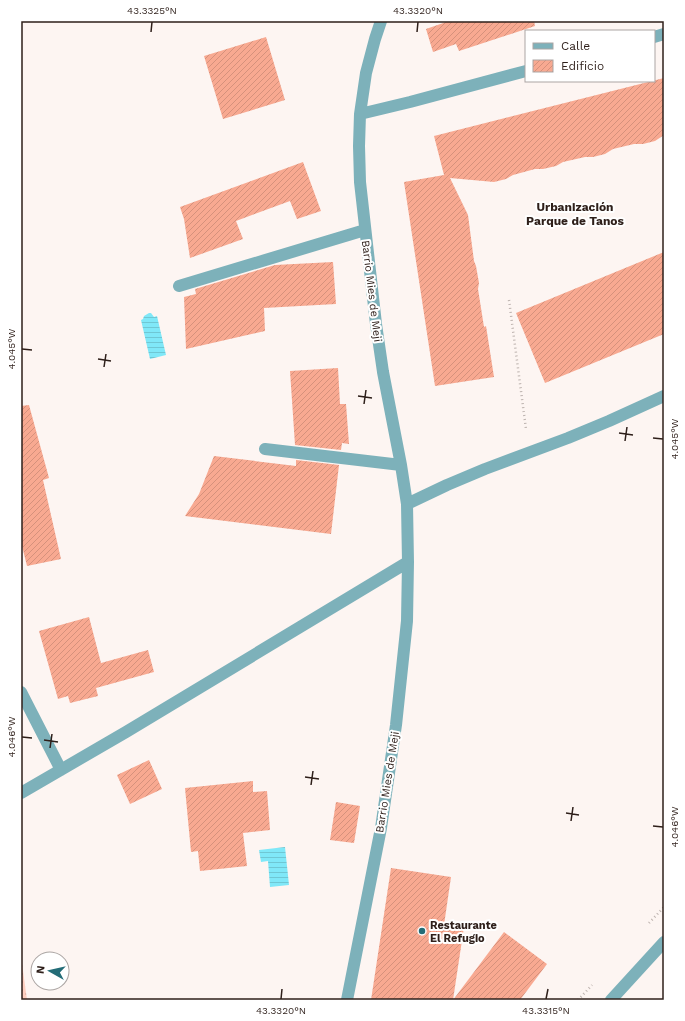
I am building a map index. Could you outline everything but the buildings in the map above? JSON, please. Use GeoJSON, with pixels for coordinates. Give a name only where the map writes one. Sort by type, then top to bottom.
{"type":"FeatureCollection","features":[{"type":"Feature","properties":{"kind":"street","name":"Barrio Mies de Meji"},"geometry":{"type":"LineString","coordinates":[[347,1000],[381,828],[396,725],[407,621],[407,504],[384,379],[376,324],[365,230],[359,146],[360,114],[366,73],[381,21]]}},
{"type":"Feature","properties":{"kind":"street"},"geometry":{"type":"LineString","coordinates":[[360,114],[525,71]]}},
{"type":"Feature","properties":{"kind":"street"},"geometry":{"type":"LineString","coordinates":[[179,286],[365,230]]}},
{"type":"Feature","properties":{"kind":"street"},"geometry":{"type":"LineString","coordinates":[[407,504],[485,469],[608,421],[664,396]]}},
{"type":"Feature","properties":{"kind":"street"},"geometry":{"type":"LineString","coordinates":[[265,449],[401,465]]}},
{"type":"Feature","properties":{"kind":"street"},"geometry":{"type":"LineString","coordinates":[[21,793],[126,732],[408,562]]}},
{"type":"Feature","properties":{"kind":"street"},"geometry":{"type":"LineString","coordinates":[[21,692],[61,770]]}},
{"type":"Feature","properties":{"kind":"street"},"geometry":{"type":"LineString","coordinates":[[611,1000],[664,942]]}},
{"type":"Feature","properties":{"kind":"path"},"geometry":{"type":"LineString","coordinates":[[509,300],[529,453]]}},
{"type":"Feature","properties":{"kind":"shaded area"},"geometry":{"type":"Polygon","coordinates":[[[21,956],[27,1000],[21,1000],[21,956]]]}},
{"type":"Feature","properties":{"kind":"water"},"geometry":{"type":"Polygon","coordinates":[[[151,313],[154,317],[157,316],[166,355],[150,359],[141,320],[151,313]]]}},
{"type":"Feature","properties":{"kind":"water"},"geometry":{"type":"Polygon","coordinates":[[[285,847],[289,885],[270,887],[268,861],[261,862],[259,850],[285,847]]]}},
{"type":"Feature","properties":{"kind":"place","name":"Restaurante El Refugio"},"geometry":{"type":"Point","coordinates":[422,931]}},
{"type":"Feature","properties":{"kind":"district","name":"Urbanización Parque de Tanos"},"geometry":{"type":"Point","coordinates":[575,214]}}]}
